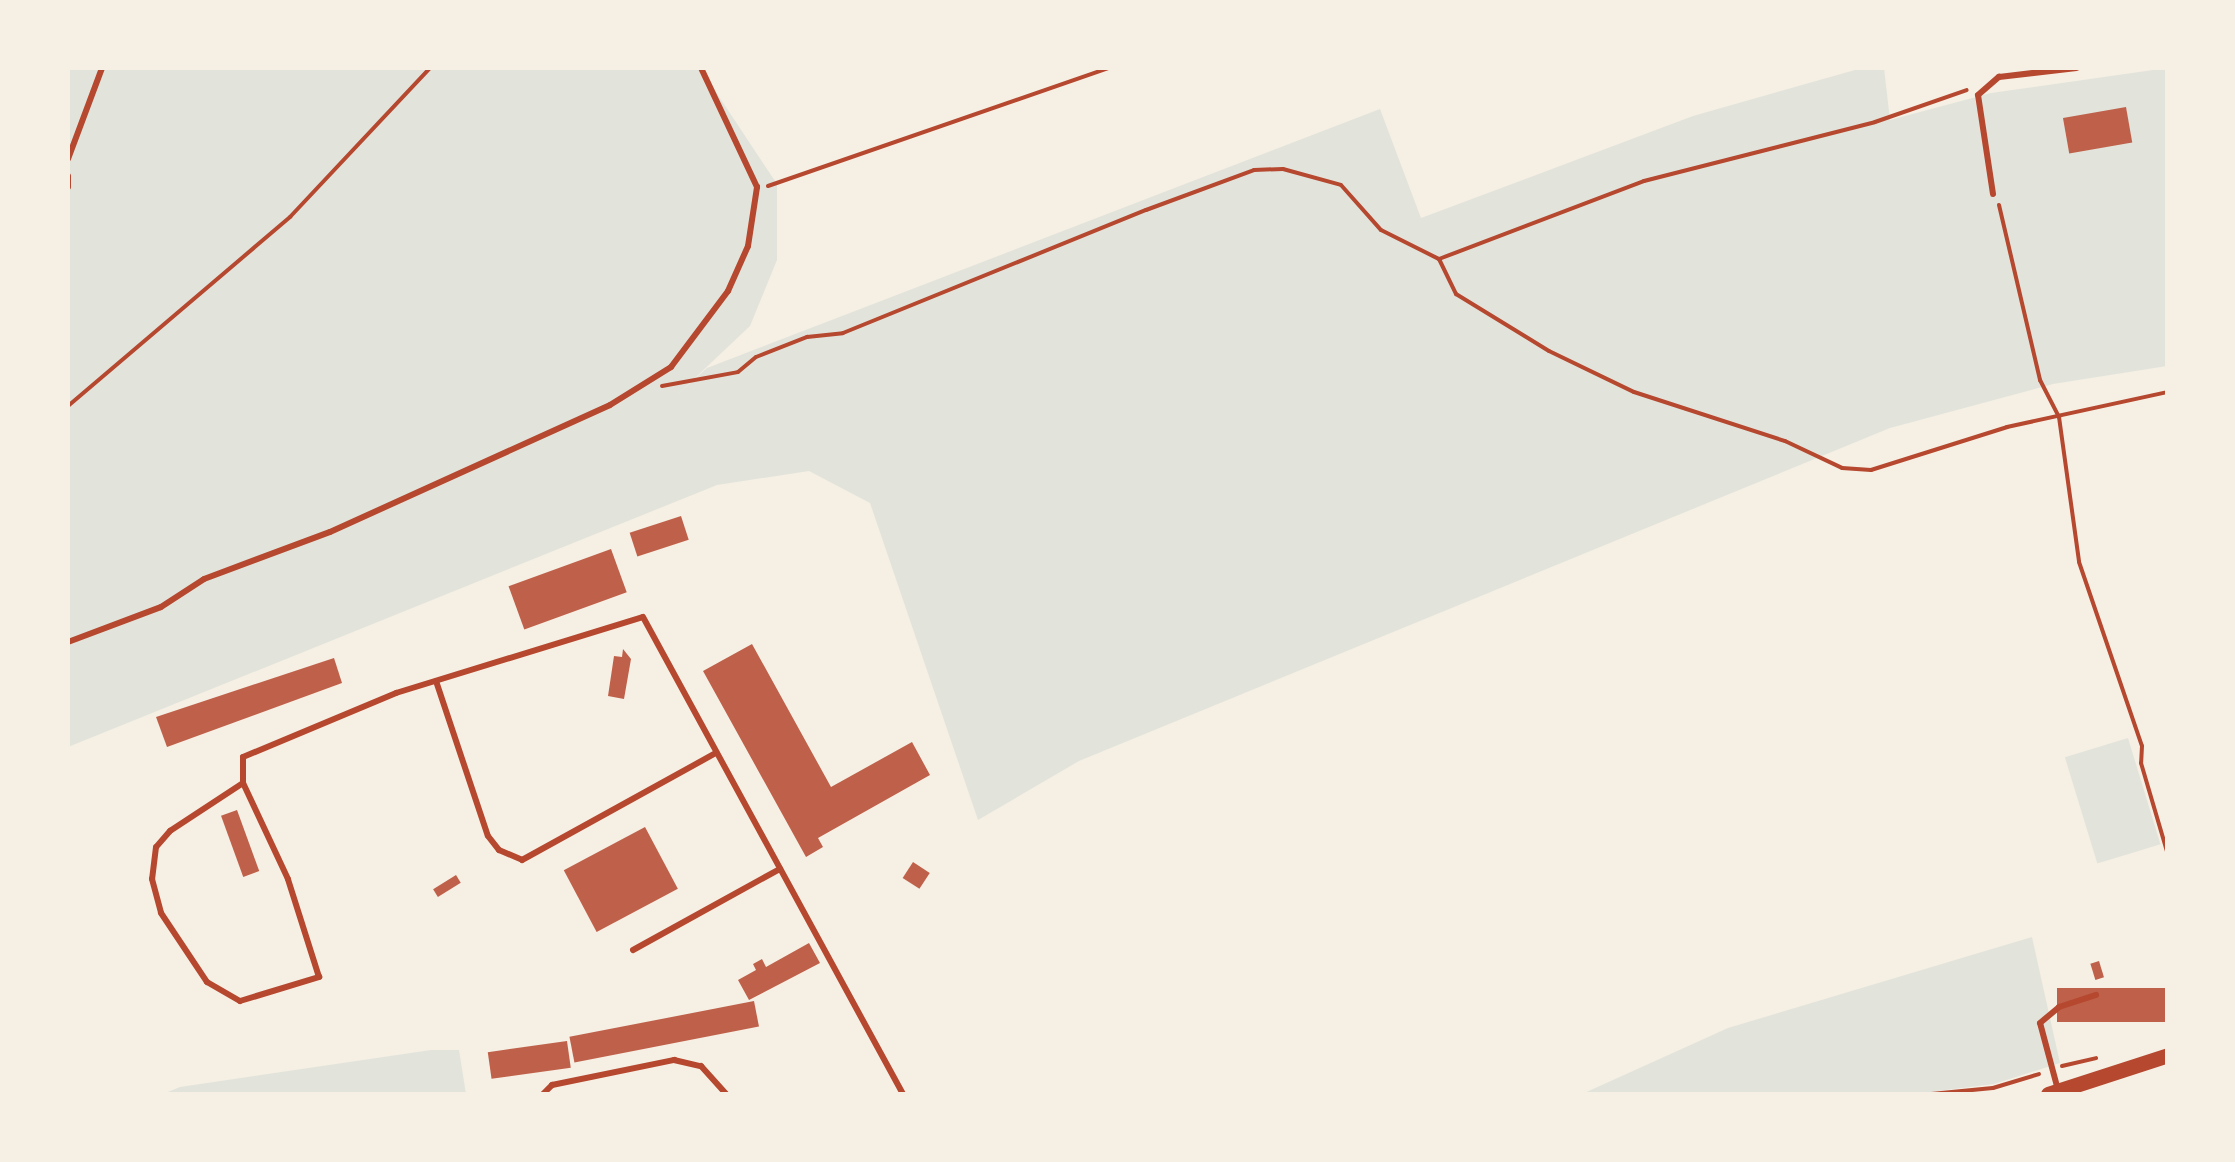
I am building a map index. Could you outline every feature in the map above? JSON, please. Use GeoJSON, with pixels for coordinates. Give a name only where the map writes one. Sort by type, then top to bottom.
{"type":"FeatureCollection","features":[{"type":"Feature","properties":{"kind":"street"},"geometry":{"type":"LineString","coordinates":[[2053,1093],[2168,1055]]}},
{"type":"Feature","properties":{"kind":"lane"},"geometry":{"type":"LineString","coordinates":[[68,158],[102,68]]}},
{"type":"Feature","properties":{"kind":"lane"},"geometry":{"type":"LineString","coordinates":[[68,642],[161,607],[218,574],[330,532],[656,378],[728,291],[748,246],[758,187],[701,68]]}},
{"type":"Feature","properties":{"kind":"lane"},"geometry":{"type":"LineString","coordinates":[[1993,194],[1977,108],[1981,90],[2000,76],[2076,68]]}},
{"type":"Feature","properties":{"kind":"lane"},"geometry":{"type":"LineString","coordinates":[[68,176],[68,187]]}},
{"type":"Feature","properties":{"kind":"lane"},"geometry":{"type":"LineString","coordinates":[[243,783],[170,831],[156,847],[152,879],[162,913],[207,982],[240,1001],[319,977],[288,879],[243,783],[243,756],[436,681],[644,617],[903,1094]]}},
{"type":"Feature","properties":{"kind":"lane"},"geometry":{"type":"LineString","coordinates":[[436,681],[488,836],[498,850],[522,860],[716,753]]}},
{"type":"Feature","properties":{"kind":"lane"},"geometry":{"type":"LineString","coordinates":[[633,950],[780,870]]}},
{"type":"Feature","properties":{"kind":"lane"},"geometry":{"type":"LineString","coordinates":[[2053,1093],[2052,1070],[2040,1032],[2045,1015],[2096,996]]}},
{"type":"Feature","properties":{"kind":"lane"},"geometry":{"type":"LineString","coordinates":[[542,1094],[552,1085],[674,1060],[701,1066],[726,1094]]}},
{"type":"Feature","properties":{"kind":"path"},"geometry":{"type":"LineString","coordinates":[[68,406],[290,216],[430,68]]}},
{"type":"Feature","properties":{"kind":"path"},"geometry":{"type":"LineString","coordinates":[[758,187],[832,168],[1108,68]]}},
{"type":"Feature","properties":{"kind":"path"},"geometry":{"type":"LineString","coordinates":[[1439,259],[1644,181],[1981,90]]}},
{"type":"Feature","properties":{"kind":"path"},"geometry":{"type":"LineString","coordinates":[[656,378],[663,387],[682,388],[738,372],[756,357],[807,336],[844,333],[1254,170],[1283,168],[1341,185],[1381,230],[1439,259],[1456,294],[1549,351],[1634,392],[1785,441],[1842,468],[1871,470],[2058,417],[2168,392]]}},
{"type":"Feature","properties":{"kind":"path"},"geometry":{"type":"LineString","coordinates":[[1993,194],[2040,380],[2058,417],[2079,562],[2142,746],[2141,763],[2168,855]]}},
{"type":"Feature","properties":{"kind":"path"},"geometry":{"type":"LineString","coordinates":[[1931,1094],[1994,1091],[2074,1062]]}},
{"type":"Feature","properties":{"kind":"shaded area"},"geometry":{"type":"Polygon","coordinates":[[[68,68],[700,68],[777,184],[777,260],[750,326],[677,395],[707,368],[1380,109],[1421,218],[1693,116],[1862,68],[1884,68],[1890,120],[1991,93],[2167,68],[2167,366],[2053,384],[1890,428],[1079,761],[978,820],[870,503],[809,471],[717,485],[68,747],[68,68]]]}},
{"type":"Feature","properties":{"kind":"shaded area"},"geometry":{"type":"Polygon","coordinates":[[[2128,738],[2160,844],[2097,863],[2065,757],[2128,738]]]}},
{"type":"Feature","properties":{"kind":"shaded area"},"geometry":{"type":"Polygon","coordinates":[[[2032,937],[2060,1063],[1994,1084],[1914,1094],[1582,1094],[1728,1028],[2032,937]]]}},
{"type":"Feature","properties":{"kind":"shaded area"},"geometry":{"type":"Polygon","coordinates":[[[431,1050],[459,1050],[466,1094],[163,1094],[180,1087],[431,1050]]]}},
{"type":"Feature","properties":{"kind":"building"},"geometry":{"type":"Polygon","coordinates":[[[2126,107],[2132,142],[2069,154],[2063,118],[2126,107]]]}},
{"type":"Feature","properties":{"kind":"building"},"geometry":{"type":"Polygon","coordinates":[[[681,516],[689,540],[637,556],[630,533],[681,516]]]}},
{"type":"Feature","properties":{"kind":"building"},"geometry":{"type":"Polygon","coordinates":[[[611,549],[627,592],[524,630],[509,586],[611,549]]]}},
{"type":"Feature","properties":{"kind":"building"},"geometry":{"type":"Polygon","coordinates":[[[752,644],[831,787],[912,742],[930,775],[818,838],[823,847],[806,857],[703,671],[752,644]]]}},
{"type":"Feature","properties":{"kind":"building"},"geometry":{"type":"Polygon","coordinates":[[[623,649],[631,659],[624,699],[608,696],[614,656],[622,657],[623,649]]]}},
{"type":"Feature","properties":{"kind":"building"},"geometry":{"type":"Polygon","coordinates":[[[334,658],[342,683],[167,747],[156,717],[334,658]]]}},
{"type":"Feature","properties":{"kind":"building"},"geometry":{"type":"Polygon","coordinates":[[[237,810],[259,871],[243,877],[221,816],[237,810]]]}},
{"type":"Feature","properties":{"kind":"building"},"geometry":{"type":"Polygon","coordinates":[[[645,827],[678,889],[597,932],[564,870],[645,827]]]}},
{"type":"Feature","properties":{"kind":"building"},"geometry":{"type":"Polygon","coordinates":[[[913,862],[930,873],[919,889],[903,878],[913,862]]]}},
{"type":"Feature","properties":{"kind":"building"},"geometry":{"type":"Polygon","coordinates":[[[456,875],[461,883],[438,897],[433,889],[456,875]]]}},
{"type":"Feature","properties":{"kind":"building"},"geometry":{"type":"Polygon","coordinates":[[[809,943],[820,963],[749,1000],[738,980],[756,970],[753,964],[762,959],[766,967],[809,943]]]}},
{"type":"Feature","properties":{"kind":"building"},"geometry":{"type":"Polygon","coordinates":[[[2099,961],[2104,977],[2095,980],[2090,964],[2099,961]]]}},
{"type":"Feature","properties":{"kind":"building"},"geometry":{"type":"Polygon","coordinates":[[[2057,988],[2168,988],[2168,1022],[2057,1022],[2057,988]]]}},
{"type":"Feature","properties":{"kind":"building"},"geometry":{"type":"Polygon","coordinates":[[[754,1001],[759,1027],[574,1062],[569,1037],[754,1001]]]}},
{"type":"Feature","properties":{"kind":"building"},"geometry":{"type":"Polygon","coordinates":[[[567,1041],[571,1068],[492,1079],[488,1052],[567,1041]]]}}]}
